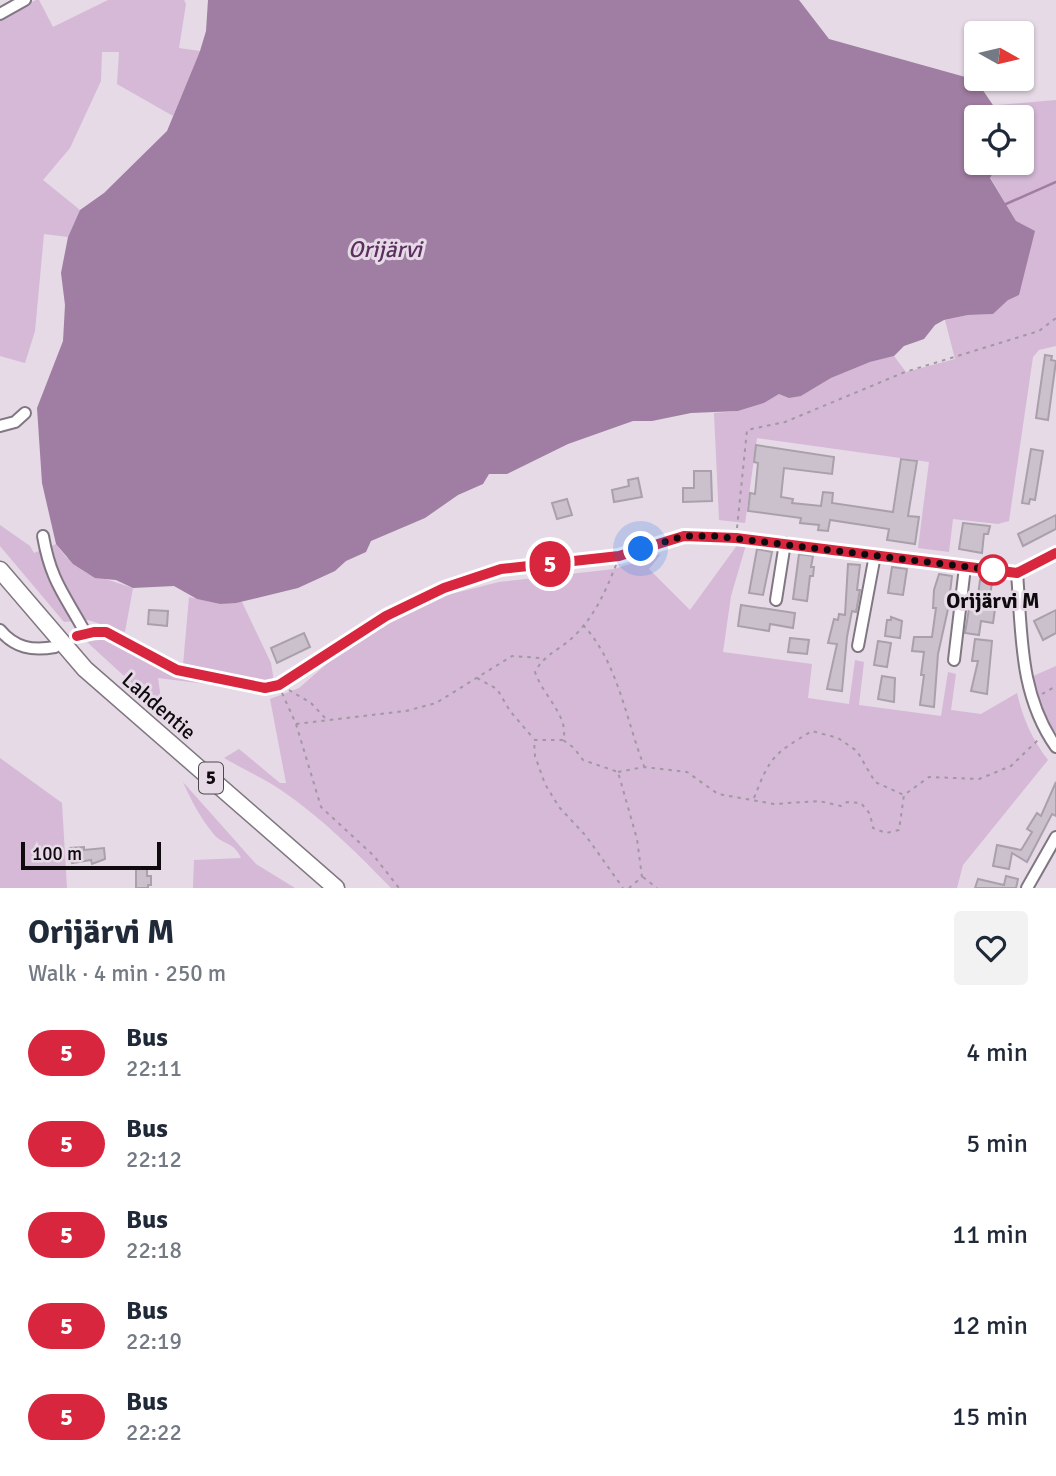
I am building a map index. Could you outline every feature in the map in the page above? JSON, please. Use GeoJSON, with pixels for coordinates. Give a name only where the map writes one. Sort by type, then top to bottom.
{"type":"FeatureCollection","features":[{"type":"Feature","properties":{"kind":"highway","name":"Lahdentie"},"geometry":{"type":"LineString","coordinates":[[0,570],[85,669],[336,888]]}},
{"type":"Feature","properties":{"kind":"street"},"geometry":{"type":"LineString","coordinates":[[0,14],[25,0]]}},
{"type":"Feature","properties":{"kind":"street"},"geometry":{"type":"LineString","coordinates":[[0,426],[15,422],[24,413]]}},
{"type":"Feature","properties":{"kind":"street"},"geometry":{"type":"LineString","coordinates":[[43,536],[48,567],[81,635],[106,632],[177,670],[255,688],[279,685],[386,616],[444,588],[501,569],[619,556],[684,536],[715,536],[785,543],[1017,573],[1056,553]]}},
{"type":"Feature","properties":{"kind":"street"},"geometry":{"type":"LineString","coordinates":[[776,600],[785,543]]}},
{"type":"Feature","properties":{"kind":"street"},"geometry":{"type":"LineString","coordinates":[[858,646],[875,555]]}},
{"type":"Feature","properties":{"kind":"street"},"geometry":{"type":"LineString","coordinates":[[954,660],[965,567]]}},
{"type":"Feature","properties":{"kind":"street"},"geometry":{"type":"LineString","coordinates":[[1017,573],[1018,624],[1031,701],[1042,726],[1056,747]]}},
{"type":"Feature","properties":{"kind":"street"},"geometry":{"type":"LineString","coordinates":[[0,629],[15,644],[27,649],[55,647]]}},
{"type":"Feature","properties":{"kind":"street"},"geometry":{"type":"LineString","coordinates":[[1027,888],[1056,836]]}},
{"type":"Feature","properties":{"kind":"path"},"geometry":{"type":"LineString","coordinates":[[737,528],[747,430],[785,422],[905,372],[1039,331],[1056,318]]}},
{"type":"Feature","properties":{"kind":"path"},"geometry":{"type":"LineString","coordinates":[[564,740],[564,720],[549,702],[535,672],[542,659],[568,642],[603,599],[619,556]]}},
{"type":"Feature","properties":{"kind":"path"},"geometry":{"type":"LineString","coordinates":[[583,625],[595,637],[618,688],[645,767]]}},
{"type":"Feature","properties":{"kind":"path"},"geometry":{"type":"LineString","coordinates":[[296,724],[406,711],[436,703],[512,656],[542,659]]}},
{"type":"Feature","properties":{"kind":"path"},"geometry":{"type":"LineString","coordinates":[[477,678],[497,689],[510,711],[534,740],[538,765],[559,807],[586,836],[623,888]]}},
{"type":"Feature","properties":{"kind":"path"},"geometry":{"type":"LineString","coordinates":[[279,685],[312,703],[328,721]]}},
{"type":"Feature","properties":{"kind":"path"},"geometry":{"type":"LineString","coordinates":[[279,685],[296,724],[321,807],[374,856],[399,888]]}},
{"type":"Feature","properties":{"kind":"path"},"geometry":{"type":"LineString","coordinates":[[1031,701],[1056,686]]}},
{"type":"Feature","properties":{"kind":"path"},"geometry":{"type":"LineString","coordinates":[[754,799],[768,762],[788,745],[812,732],[838,738],[857,751],[875,782],[904,795]]}},
{"type":"Feature","properties":{"kind":"path"},"geometry":{"type":"LineString","coordinates":[[534,740],[564,740],[574,747],[583,760],[618,772],[645,767],[687,772],[718,794],[774,804],[819,801],[841,806],[847,802],[861,803],[870,814],[873,828],[886,833],[899,830],[904,795],[929,776],[979,779],[1011,766],[1040,738]]}},
{"type":"Feature","properties":{"kind":"path"},"geometry":{"type":"LineString","coordinates":[[618,772],[637,839],[642,877],[657,888]]}},
{"type":"Feature","properties":{"kind":"path"},"geometry":{"type":"LineString","coordinates":[[629,888],[642,877]]}},
{"type":"Feature","properties":{"kind":"shaded area"},"geometry":{"type":"Polygon","coordinates":[[[39,0],[53,27],[108,0],[184,0],[186,4],[179,48],[200,51],[173,116],[117,84],[119,52],[102,52],[101,81],[70,148],[43,180],[80,210],[68,237],[44,234],[35,331],[25,363],[0,356],[0,18],[39,0]]]}},
{"type":"Feature","properties":{"kind":"shaded area"},"geometry":{"type":"Polygon","coordinates":[[[1056,100],[1056,346],[1039,350],[1033,357],[1009,521],[998,524],[953,519],[949,552],[918,548],[929,462],[757,438],[745,523],[719,520],[714,413],[738,411],[764,403],[779,394],[801,396],[831,378],[870,362],[894,356],[906,372],[955,359],[945,320],[968,315],[993,314],[1008,299],[1019,295],[1016,221],[990,177],[1034,175],[1034,105],[998,105],[1056,100]]]}},
{"type":"Feature","properties":{"kind":"shaded area"},"geometry":{"type":"Polygon","coordinates":[[[0,525],[30,546],[34,553],[56,544],[66,557],[87,573],[133,588],[125,632],[88,620],[64,622],[0,546],[0,525]]]}},
{"type":"Feature","properties":{"kind":"shaded area"},"geometry":{"type":"Polygon","coordinates":[[[738,544],[746,545],[731,596],[723,652],[812,664],[808,698],[849,704],[855,660],[864,662],[859,705],[941,716],[948,672],[956,674],[951,710],[981,714],[1017,693],[1029,728],[1048,760],[963,865],[957,888],[391,888],[311,812],[274,786],[224,758],[239,749],[280,783],[286,783],[270,699],[299,688],[330,661],[392,621],[443,596],[499,582],[614,569],[661,554],[649,569],[690,610],[738,544]]]}},
{"type":"Feature","properties":{"kind":"shaded area"},"geometry":{"type":"Polygon","coordinates":[[[189,597],[220,604],[241,600],[271,663],[274,682],[261,683],[183,665],[189,597]]]}},
{"type":"Feature","properties":{"kind":"shaded area"},"geometry":{"type":"Polygon","coordinates":[[[105,639],[168,674],[206,684],[158,678],[161,699],[171,719],[87,642],[105,639]]]}},
{"type":"Feature","properties":{"kind":"shaded area"},"geometry":{"type":"Polygon","coordinates":[[[1056,666],[1056,736],[1053,739],[1045,726],[1031,677],[1056,666]]]}},
{"type":"Feature","properties":{"kind":"shaded area"},"geometry":{"type":"Polygon","coordinates":[[[0,758],[62,803],[67,888],[0,888],[0,758]]]}},
{"type":"Feature","properties":{"kind":"shaded area"},"geometry":{"type":"Polygon","coordinates":[[[183,782],[256,864],[295,888],[193,888],[194,860],[241,858],[235,849],[216,836],[208,826],[183,782]]]}},
{"type":"Feature","properties":{"kind":"water","name":"Orijärvi"},"geometry":{"type":"Polygon","coordinates":[[[208,0],[799,0],[829,39],[964,77],[964,91],[983,91],[993,105],[964,105],[964,175],[992,175],[990,178],[1016,221],[1035,231],[1019,295],[1008,300],[993,314],[944,320],[935,325],[924,339],[904,346],[894,356],[870,362],[831,378],[801,396],[789,398],[779,394],[764,403],[738,411],[691,413],[652,421],[633,421],[568,444],[507,474],[489,474],[483,484],[458,495],[425,518],[371,541],[366,552],[346,561],[335,571],[298,588],[236,603],[220,604],[197,599],[174,586],[133,588],[116,580],[95,578],[73,564],[56,544],[42,483],[37,408],[63,341],[65,305],[61,273],[68,237],[80,210],[104,193],[167,131],[206,31],[208,0]]]}},
{"type":"Feature","properties":{"kind":"building"},"geometry":{"type":"Polygon","coordinates":[[[1045,355],[1052,356],[1051,360],[1056,361],[1048,420],[1036,418],[1045,355]]]}},
{"type":"Feature","properties":{"kind":"building"},"geometry":{"type":"Polygon","coordinates":[[[756,445],[834,457],[832,474],[784,468],[781,497],[793,499],[792,503],[821,506],[823,492],[833,493],[832,503],[893,512],[901,459],[917,461],[908,516],[919,517],[915,544],[887,540],[889,529],[830,520],[828,531],[818,530],[819,525],[800,523],[801,518],[748,511],[750,493],[755,494],[758,463],[754,462],[756,445]]]}},
{"type":"Feature","properties":{"kind":"building"},"geometry":{"type":"Polygon","coordinates":[[[1031,449],[1043,451],[1035,500],[1030,499],[1029,504],[1022,503],[1031,449]]]}},
{"type":"Feature","properties":{"kind":"building"},"geometry":{"type":"Polygon","coordinates":[[[694,471],[711,471],[712,501],[683,502],[683,488],[694,488],[694,471]]]}},
{"type":"Feature","properties":{"kind":"building"},"geometry":{"type":"Polygon","coordinates":[[[638,478],[642,497],[614,502],[612,490],[629,486],[628,480],[638,478]]]}},
{"type":"Feature","properties":{"kind":"building"},"geometry":{"type":"Polygon","coordinates":[[[567,499],[572,515],[557,519],[552,503],[567,499]]]}},
{"type":"Feature","properties":{"kind":"building"},"geometry":{"type":"Polygon","coordinates":[[[1056,515],[1056,529],[1023,546],[1018,534],[1056,515]]]}},
{"type":"Feature","properties":{"kind":"building"},"geometry":{"type":"Polygon","coordinates":[[[963,523],[990,526],[988,534],[984,534],[982,553],[959,549],[963,523]]]}},
{"type":"Feature","properties":{"kind":"building"},"geometry":{"type":"Polygon","coordinates":[[[757,549],[772,552],[763,595],[749,593],[757,549]]]}},
{"type":"Feature","properties":{"kind":"building"},"geometry":{"type":"Polygon","coordinates":[[[799,554],[813,556],[813,576],[810,576],[807,601],[793,599],[799,554]]]}},
{"type":"Feature","properties":{"kind":"building"},"geometry":{"type":"Polygon","coordinates":[[[848,564],[860,565],[857,590],[860,590],[856,612],[852,611],[847,637],[842,691],[827,689],[837,644],[828,643],[834,619],[838,620],[839,614],[845,615],[848,564]]]}},
{"type":"Feature","properties":{"kind":"building"},"geometry":{"type":"Polygon","coordinates":[[[892,567],[907,569],[903,595],[888,593],[892,567]]]}},
{"type":"Feature","properties":{"kind":"building"},"geometry":{"type":"Polygon","coordinates":[[[939,574],[952,576],[938,654],[934,707],[920,705],[924,652],[912,651],[914,637],[932,637],[936,608],[933,608],[934,590],[939,574]]]}},
{"type":"Feature","properties":{"kind":"building"},"geometry":{"type":"Polygon","coordinates":[[[980,580],[992,581],[989,608],[995,609],[993,623],[981,621],[979,635],[965,633],[969,609],[976,610],[980,580]]]}},
{"type":"Feature","properties":{"kind":"building"},"geometry":{"type":"Polygon","coordinates":[[[741,605],[795,613],[793,628],[770,624],[769,631],[738,626],[741,605]]]}},
{"type":"Feature","properties":{"kind":"building"},"geometry":{"type":"Polygon","coordinates":[[[149,610],[168,611],[167,626],[148,624],[149,610]]]}},
{"type":"Feature","properties":{"kind":"building"},"geometry":{"type":"Polygon","coordinates":[[[1056,610],[1056,633],[1043,640],[1034,621],[1056,610]]]}},
{"type":"Feature","properties":{"kind":"building"},"geometry":{"type":"Polygon","coordinates":[[[891,617],[902,621],[900,638],[885,636],[887,620],[891,620],[891,617]]]}},
{"type":"Feature","properties":{"kind":"building"},"geometry":{"type":"Polygon","coordinates":[[[304,633],[310,647],[277,663],[271,648],[304,633]]]}},
{"type":"Feature","properties":{"kind":"building"},"geometry":{"type":"Polygon","coordinates":[[[790,638],[809,640],[807,654],[788,652],[790,638]]]}},
{"type":"Feature","properties":{"kind":"building"},"geometry":{"type":"Polygon","coordinates":[[[975,639],[992,641],[987,694],[971,691],[978,661],[972,661],[975,639]]]}},
{"type":"Feature","properties":{"kind":"building"},"geometry":{"type":"Polygon","coordinates":[[[878,641],[891,643],[887,667],[874,665],[878,641]]]}},
{"type":"Feature","properties":{"kind":"building"},"geometry":{"type":"Polygon","coordinates":[[[882,676],[895,678],[894,702],[878,699],[882,676]]]}},
{"type":"Feature","properties":{"kind":"building"},"geometry":{"type":"Polygon","coordinates":[[[1056,782],[1056,816],[1052,814],[1027,862],[1012,853],[1009,869],[993,866],[997,845],[1021,850],[1032,832],[1027,829],[1037,813],[1041,816],[1056,782]]]}},
{"type":"Feature","properties":{"kind":"building"},"geometry":{"type":"Polygon","coordinates":[[[84,847],[84,850],[104,848],[105,859],[92,864],[91,860],[72,863],[70,848],[84,847]]]}},
{"type":"Feature","properties":{"kind":"building"},"geometry":{"type":"Polygon","coordinates":[[[136,869],[147,869],[147,876],[151,876],[151,885],[148,885],[148,888],[136,888],[136,869]]]}},
{"type":"Feature","properties":{"kind":"building"},"geometry":{"type":"Polygon","coordinates":[[[1006,876],[1018,879],[1016,888],[975,888],[978,879],[1004,885],[1006,876]]]}},
{"type":"Feature","properties":{"kind":"waterway"},"geometry":{"type":"LineString","coordinates":[[1006,204],[1056,182]]}},
{"type":"Feature","properties":{"kind":"bus line","name":"5"},"geometry":{"type":"LineString","coordinates":[[77,636],[106,632],[177,670],[265,688],[279,685],[386,616],[444,588],[501,569],[619,556],[684,536],[736,538],[1017,573],[1056,553]]}},
{"type":"Feature","properties":{"kind":"place","name":"Orijärvi M"},"geometry":{"type":"Point","coordinates":[993,570]}},
{"type":"Feature","properties":{"kind":"route"},"geometry":{"type":"LineString","coordinates":[[641,549],[684,536],[715,536],[993,570]]}}]}
